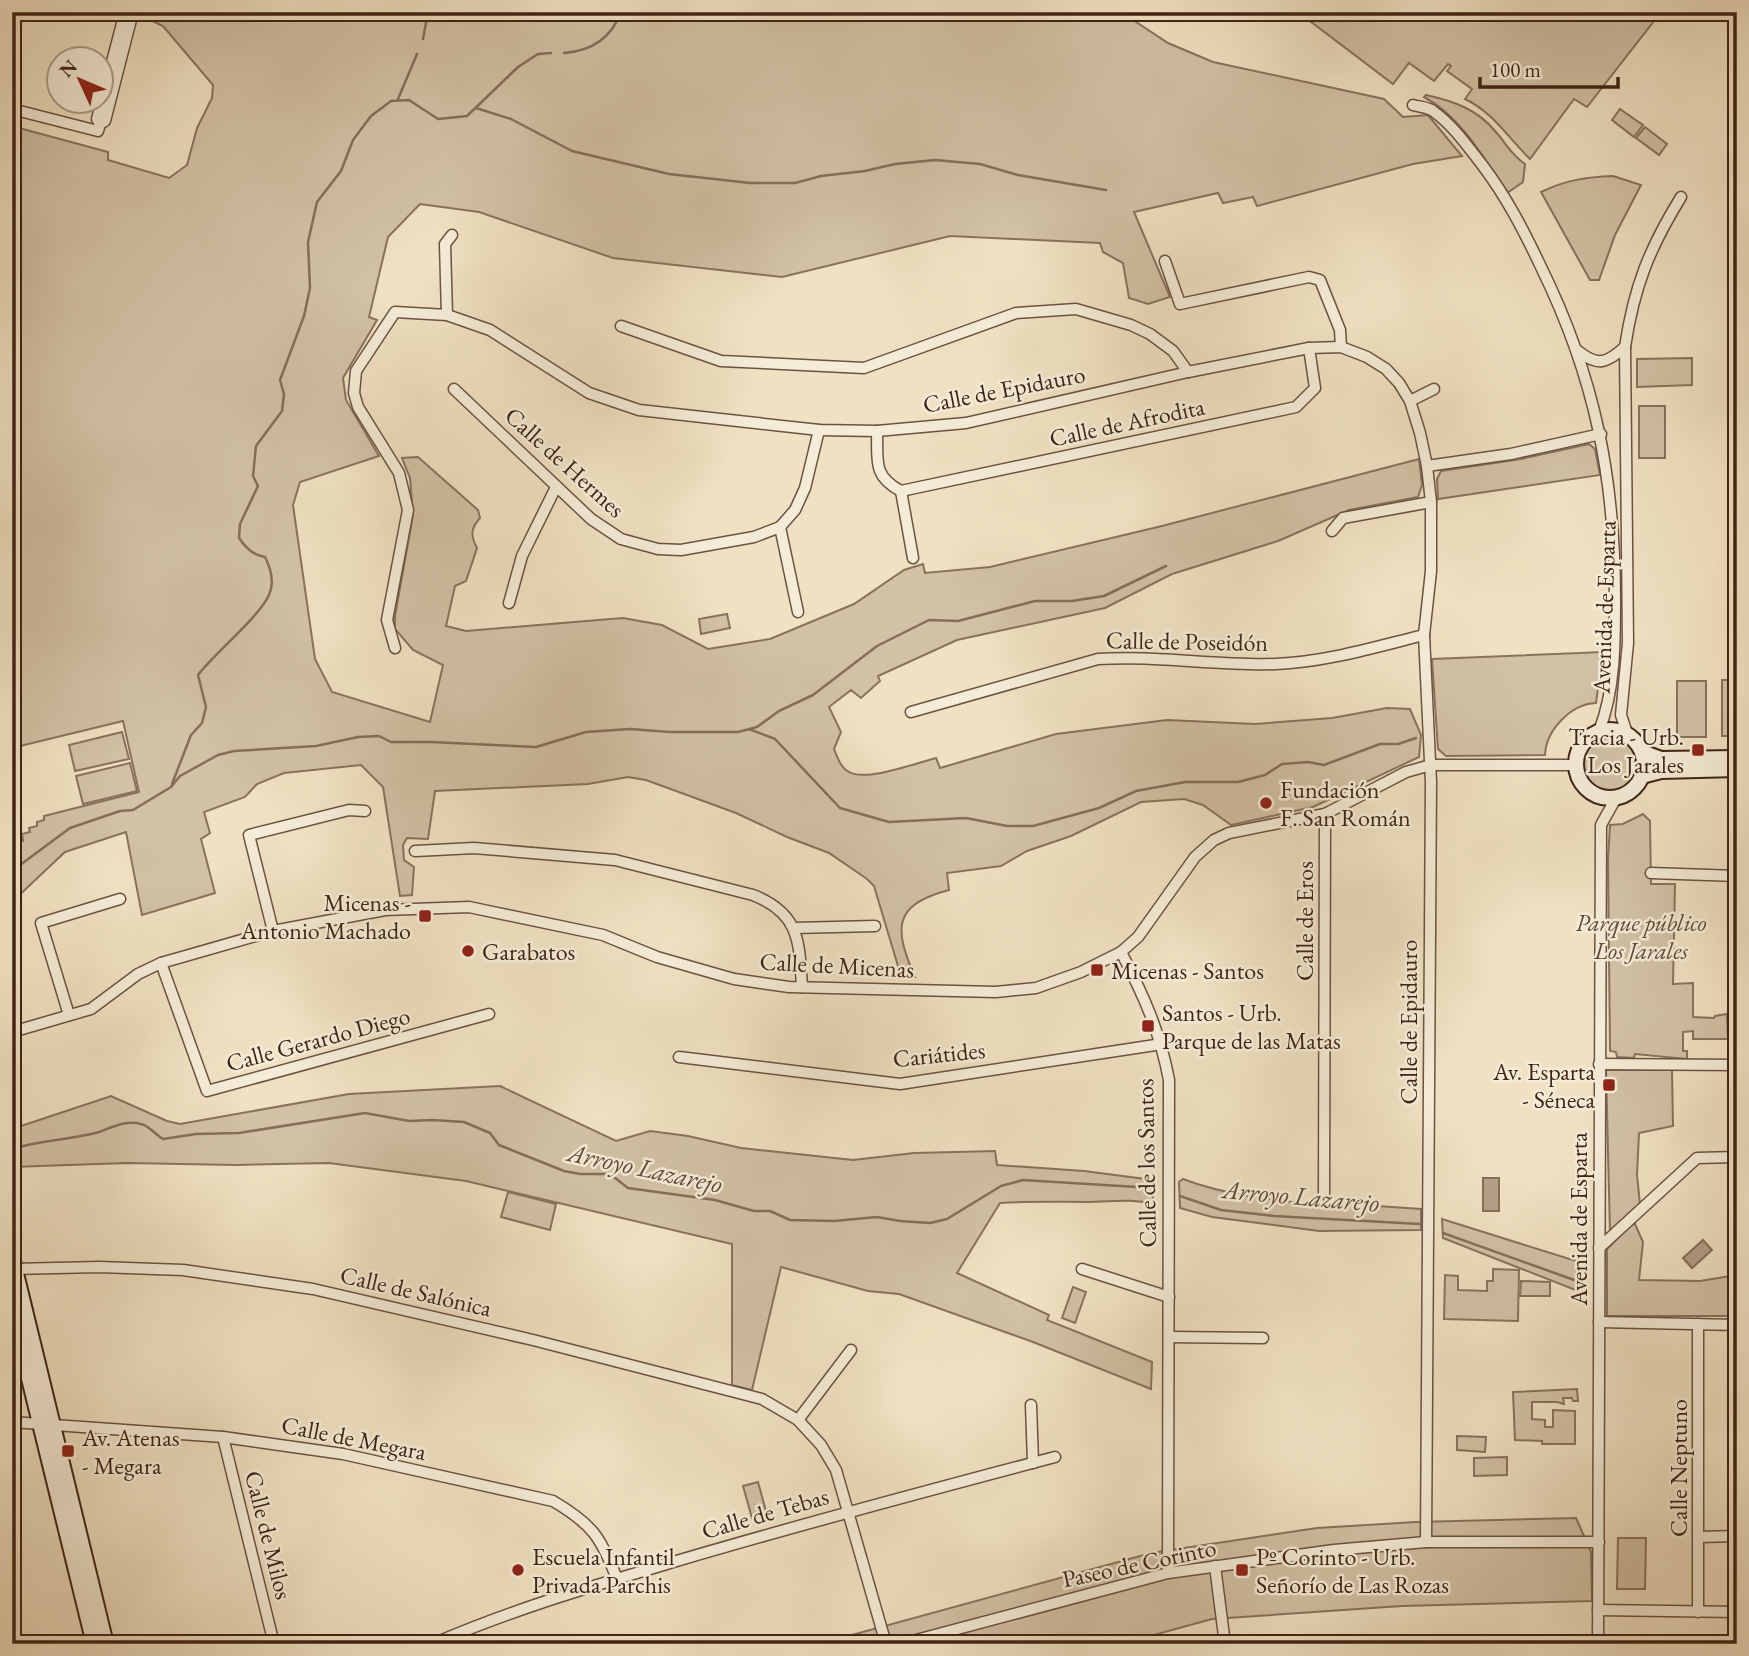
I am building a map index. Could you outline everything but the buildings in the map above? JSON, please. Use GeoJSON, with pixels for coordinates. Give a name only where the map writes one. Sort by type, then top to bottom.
{"type":"FeatureCollection","features":[{"type":"Feature","properties":{"kind":"main road"},"geometry":{"type":"LineString","coordinates":[[1608,729],[1626,733],[1636,741],[1642,751],[1645,764],[1642,776],[1632,790],[1616,798],[1596,796],[1588,791],[1577,775],[1575,765],[1582,744],[1599,731],[1608,729]]}},
{"type":"Feature","properties":{"kind":"main road"},"geometry":{"type":"LineString","coordinates":[[1642,751],[1661,759],[1737,758]]}},
{"type":"Feature","properties":{"kind":"main road"},"geometry":{"type":"LineString","coordinates":[[1642,776],[1661,771],[1737,769]]}},
{"type":"Feature","properties":{"kind":"main road"},"geometry":{"type":"LineString","coordinates":[[13,1265],[94,1644]]}},
{"type":"Feature","properties":{"kind":"main road"},"geometry":{"type":"LineString","coordinates":[[12,1309],[47,1424],[106,1644]]}},
{"type":"Feature","properties":{"kind":"street"},"geometry":{"type":"LineString","coordinates":[[100,124],[97,119],[125,12]]}},
{"type":"Feature","properties":{"kind":"street"},"geometry":{"type":"LineString","coordinates":[[12,109],[97,131],[105,121],[134,12]]}},
{"type":"Feature","properties":{"kind":"street","name":"Avenida de Esparta"},"geometry":{"type":"LineString","coordinates":[[1413,105],[1432,109],[1456,132],[1509,202],[1557,300],[1592,396],[1609,483],[1615,558],[1615,639],[1606,713],[1599,731]]}},
{"type":"Feature","properties":{"kind":"street","name":"Avenida de Esparta"},"geometry":{"type":"LineString","coordinates":[[1626,733],[1621,715],[1628,643],[1625,347],[1631,307],[1644,266],[1681,197]]}},
{"type":"Feature","properties":{"kind":"street"},"geometry":{"type":"LineString","coordinates":[[447,315],[445,244],[452,235]]}},
{"type":"Feature","properties":{"kind":"street"},"geometry":{"type":"LineString","coordinates":[[1165,261],[1180,304],[1309,277],[1320,280],[1340,330],[1341,347]]}},
{"type":"Feature","properties":{"kind":"street"},"geometry":{"type":"LineString","coordinates":[[621,326],[721,361],[864,368],[1016,313],[1076,309],[1131,325],[1150,334],[1173,351],[1188,372]]}},
{"type":"Feature","properties":{"kind":"street","name":"Calle de Epidauro"},"geometry":{"type":"LineString","coordinates":[[395,648],[387,620],[408,510],[399,473],[358,407],[354,393],[356,371],[395,312],[447,315],[489,330],[589,393],[639,410],[819,430],[877,431],[967,423],[1188,372],[1309,348],[1341,347],[1367,356],[1386,369],[1410,401],[1427,466],[1431,502],[1431,571],[1424,635],[1430,765],[1426,1542]]}},
{"type":"Feature","properties":{"kind":"street"},"geometry":{"type":"LineString","coordinates":[[1577,350],[1588,359],[1600,362],[1612,358],[1625,347]]}},
{"type":"Feature","properties":{"kind":"street","name":"Calle de Afrodita"},"geometry":{"type":"LineString","coordinates":[[901,491],[1296,407],[1315,388],[1309,348]]}},
{"type":"Feature","properties":{"kind":"street"},"geometry":{"type":"LineString","coordinates":[[1410,401],[1434,389]]}},
{"type":"Feature","properties":{"kind":"street","name":"Calle de Hermes"},"geometry":{"type":"LineString","coordinates":[[454,390],[556,487],[592,519],[621,539],[658,549],[681,550],[754,537],[780,527]]}},
{"type":"Feature","properties":{"kind":"street"},"geometry":{"type":"LineString","coordinates":[[799,612],[780,527],[794,510],[805,488],[819,430]]}},
{"type":"Feature","properties":{"kind":"street"},"geometry":{"type":"LineString","coordinates":[[877,431],[879,472],[888,484],[901,491],[913,558]]}},
{"type":"Feature","properties":{"kind":"street"},"geometry":{"type":"LineString","coordinates":[[1427,466],[1511,454],[1601,434]]}},
{"type":"Feature","properties":{"kind":"street","name":"Avenida de Esparta"},"geometry":{"type":"LineString","coordinates":[[1609,483],[1622,485],[1627,482]]}},
{"type":"Feature","properties":{"kind":"street"},"geometry":{"type":"LineString","coordinates":[[509,603],[522,556],[556,487]]}},
{"type":"Feature","properties":{"kind":"street"},"geometry":{"type":"LineString","coordinates":[[1332,531],[1343,518],[1431,502]]}},
{"type":"Feature","properties":{"kind":"street","name":"Calle de Poseidón"},"geometry":{"type":"LineString","coordinates":[[911,712],[1098,659],[1128,657],[1274,664],[1316,661],[1424,635]]}},
{"type":"Feature","properties":{"kind":"street","name":"Calle de Micenas"},"geometry":{"type":"LineString","coordinates":[[12,1032],[91,1009],[138,974],[160,963],[274,931],[385,911],[469,907],[603,935],[657,957],[734,979],[802,987],[996,992],[1036,988],[1081,972],[1121,952],[1138,937],[1195,857],[1214,840],[1241,830],[1325,814],[1406,772],[1430,765],[1575,765]]}},
{"type":"Feature","properties":{"kind":"street","name":"Avenida de Esparta"},"geometry":{"type":"LineString","coordinates":[[1598,1644],[1601,825],[1616,798]]}},
{"type":"Feature","properties":{"kind":"street"},"geometry":{"type":"LineString","coordinates":[[274,931],[249,835],[349,810],[365,811]]}},
{"type":"Feature","properties":{"kind":"street","name":"Calle de Eros"},"geometry":{"type":"LineString","coordinates":[[1324,1197],[1325,814]]}},
{"type":"Feature","properties":{"kind":"street"},"geometry":{"type":"LineString","coordinates":[[415,851],[474,848],[615,860],[753,895],[773,905],[794,928],[800,947],[802,987]]}},
{"type":"Feature","properties":{"kind":"street"},"geometry":{"type":"LineString","coordinates":[[1651,873],[1737,876]]}},
{"type":"Feature","properties":{"kind":"street"},"geometry":{"type":"LineString","coordinates":[[69,1015],[41,923],[120,899]]}},
{"type":"Feature","properties":{"kind":"street"},"geometry":{"type":"LineString","coordinates":[[794,928],[875,926]]}},
{"type":"Feature","properties":{"kind":"street","name":"Calle de los Santos"},"geometry":{"type":"LineString","coordinates":[[1121,952],[1155,1023],[1169,1080],[1168,1573]]}},
{"type":"Feature","properties":{"kind":"street","name":"Calle Gerardo Diego"},"geometry":{"type":"LineString","coordinates":[[160,963],[206,1090],[489,1014]]}},
{"type":"Feature","properties":{"kind":"street","name":"Cariátides"},"geometry":{"type":"LineString","coordinates":[[679,1056],[900,1084],[1162,1044]]}},
{"type":"Feature","properties":{"kind":"street"},"geometry":{"type":"LineString","coordinates":[[1600,1064],[1737,1065]]}},
{"type":"Feature","properties":{"kind":"street"},"geometry":{"type":"LineString","coordinates":[[1600,1248],[1697,1158],[1737,1157]]}},
{"type":"Feature","properties":{"kind":"street","name":"Calle de Salónica"},"geometry":{"type":"LineString","coordinates":[[13,1265],[183,1270],[313,1289],[533,1340],[762,1399],[798,1420],[821,1445],[836,1469],[886,1644]]}},
{"type":"Feature","properties":{"kind":"street","name":"Calle de los Santos"},"geometry":{"type":"LineString","coordinates":[[1082,1269],[1168,1297]]}},
{"type":"Feature","properties":{"kind":"street"},"geometry":{"type":"LineString","coordinates":[[1599,1322],[1737,1325]]}},
{"type":"Feature","properties":{"kind":"street","name":"Calle Neptuno"},"geometry":{"type":"LineString","coordinates":[[1698,1324],[1698,1612]]}},
{"type":"Feature","properties":{"kind":"street"},"geometry":{"type":"LineString","coordinates":[[1168,1337],[1263,1338]]}},
{"type":"Feature","properties":{"kind":"street"},"geometry":{"type":"LineString","coordinates":[[798,1420],[851,1350]]}},
{"type":"Feature","properties":{"kind":"street"},"geometry":{"type":"LineString","coordinates":[[1031,1405],[1033,1463]]}},
{"type":"Feature","properties":{"kind":"street","name":"Calle de Megara"},"geometry":{"type":"LineString","coordinates":[[12,1422],[223,1437],[343,1454],[553,1501],[580,1517],[603,1544],[617,1579]]}},
{"type":"Feature","properties":{"kind":"street","name":"Calle de Milos"},"geometry":{"type":"LineString","coordinates":[[223,1437],[274,1644]]}},
{"type":"Feature","properties":{"kind":"street","name":"Calle de Tebas"},"geometry":{"type":"LineString","coordinates":[[433,1644],[487,1620],[617,1579],[849,1510],[1055,1457]]}},
{"type":"Feature","properties":{"kind":"street"},"geometry":{"type":"LineString","coordinates":[[1699,1537],[1737,1536]]}},
{"type":"Feature","properties":{"kind":"street","name":"Paseo de Corinto"},"geometry":{"type":"LineString","coordinates":[[901,1644],[1168,1573],[1215,1566],[1334,1549],[1426,1542],[1599,1542]]}},
{"type":"Feature","properties":{"kind":"street"},"geometry":{"type":"LineString","coordinates":[[1215,1566],[1225,1644]]}},
{"type":"Feature","properties":{"kind":"street"},"geometry":{"type":"LineString","coordinates":[[1598,1610],[1737,1612]]}},
{"type":"Feature","properties":{"kind":"green space"},"geometry":{"type":"Polygon","coordinates":[[[148,12],[1121,12],[1168,43],[1213,62],[1384,99],[1403,117],[1428,115],[1462,156],[1413,164],[1257,206],[1253,197],[1223,203],[1218,193],[1134,212],[1170,297],[1148,304],[1129,298],[1123,263],[1103,252],[1100,243],[950,236],[782,277],[613,258],[479,212],[420,204],[388,237],[369,317],[377,320],[343,378],[346,400],[379,456],[300,482],[293,505],[315,659],[332,692],[430,722],[443,665],[413,650],[395,629],[413,515],[410,478],[402,458],[418,457],[478,510],[480,518],[472,532],[477,548],[466,581],[455,586],[446,626],[466,631],[623,618],[662,625],[708,649],[770,639],[854,604],[904,570],[923,564],[925,573],[990,567],[1162,526],[1419,459],[1422,485],[1418,497],[1349,510],[1278,541],[1172,574],[1105,608],[957,640],[878,676],[880,681],[861,698],[851,690],[829,707],[841,732],[834,749],[836,755],[849,772],[867,775],[936,758],[940,768],[1056,734],[1167,720],[1255,724],[1332,718],[1387,708],[1410,709],[1421,735],[1419,757],[1313,807],[1231,825],[1203,805],[1184,799],[1141,802],[1071,836],[1027,851],[1001,866],[947,873],[949,890],[917,903],[908,911],[903,921],[903,945],[915,977],[901,976],[874,886],[867,879],[829,853],[736,813],[646,780],[628,777],[588,784],[435,791],[428,839],[407,838],[403,845],[404,860],[414,867],[412,895],[400,896],[383,787],[361,765],[284,773],[257,784],[245,797],[204,812],[210,833],[201,839],[215,893],[142,915],[126,832],[65,852],[12,902],[12,844],[23,841],[22,834],[30,832],[29,828],[37,826],[37,822],[44,820],[44,816],[139,792],[123,721],[12,748],[12,126],[108,152],[108,160],[169,178],[187,165],[197,128],[212,98],[213,85],[163,26],[146,18],[148,12]]]}},
{"type":"Feature","properties":{"kind":"green space"},"geometry":{"type":"Polygon","coordinates":[[[1298,12],[1661,12],[1587,107],[1574,99],[1530,159],[1493,119],[1465,99],[1472,89],[1447,71],[1451,66],[1448,64],[1434,81],[1409,63],[1393,84],[1298,12]]]}},
{"type":"Feature","properties":{"kind":"green space"},"geometry":{"type":"Polygon","coordinates":[[[1426,95],[1464,107],[1488,123],[1512,153],[1525,164],[1523,182],[1507,193],[1471,139],[1437,105],[1424,97],[1426,95]]]}},
{"type":"Feature","properties":{"kind":"green space"},"geometry":{"type":"Polygon","coordinates":[[[1620,109],[1643,125],[1634,137],[1612,120],[1620,109]]]}},
{"type":"Feature","properties":{"kind":"green space"},"geometry":{"type":"Polygon","coordinates":[[[1645,127],[1667,144],[1659,155],[1636,138],[1645,127]]]}},
{"type":"Feature","properties":{"kind":"green space"},"geometry":{"type":"Polygon","coordinates":[[[1613,176],[1641,185],[1615,235],[1599,280],[1590,280],[1541,192],[1576,180],[1613,176]]]}},
{"type":"Feature","properties":{"kind":"green space"},"geometry":{"type":"Polygon","coordinates":[[[1692,358],[1692,385],[1637,387],[1637,359],[1692,358]]]}},
{"type":"Feature","properties":{"kind":"green space"},"geometry":{"type":"Polygon","coordinates":[[[1639,406],[1665,406],[1665,458],[1639,458],[1639,406]]]}},
{"type":"Feature","properties":{"kind":"green space"},"geometry":{"type":"Polygon","coordinates":[[[1589,444],[1595,449],[1600,475],[1438,499],[1437,479],[1441,471],[1521,459],[1589,444]]]}},
{"type":"Feature","properties":{"kind":"green space"},"geometry":{"type":"Polygon","coordinates":[[[727,614],[730,628],[701,634],[699,619],[727,614]]]}},
{"type":"Feature","properties":{"kind":"green space"},"geometry":{"type":"Polygon","coordinates":[[[1603,652],[1596,703],[1578,708],[1562,720],[1550,736],[1545,755],[1446,756],[1438,749],[1432,659],[1603,652]]]}},
{"type":"Feature","properties":{"kind":"green space"},"geometry":{"type":"Polygon","coordinates":[[[1722,680],[1737,680],[1737,736],[1722,736],[1722,680]]]}},
{"type":"Feature","properties":{"kind":"green space"},"geometry":{"type":"Polygon","coordinates":[[[1677,681],[1706,681],[1706,737],[1677,737],[1677,681]]]}},
{"type":"Feature","properties":{"kind":"green space"},"geometry":{"type":"Polygon","coordinates":[[[122,732],[129,759],[75,771],[69,745],[122,732]]]}},
{"type":"Feature","properties":{"kind":"green space"},"geometry":{"type":"Polygon","coordinates":[[[1611,736],[1622,738],[1631,744],[1637,753],[1637,775],[1631,784],[1622,790],[1611,792],[1600,790],[1591,784],[1585,775],[1583,764],[1585,753],[1591,744],[1600,738],[1611,736]]]}},
{"type":"Feature","properties":{"kind":"green space"},"geometry":{"type":"Polygon","coordinates":[[[130,763],[137,791],[83,804],[76,776],[130,763]]]}},
{"type":"Feature","properties":{"kind":"green space","name":"Parque público Los Jarales"},"geometry":{"type":"Polygon","coordinates":[[[1643,814],[1650,821],[1651,884],[1675,884],[1673,984],[1693,983],[1693,1017],[1714,1018],[1727,1014],[1728,1039],[1693,1039],[1693,1031],[1683,1032],[1683,1051],[1687,1051],[1687,1059],[1635,1054],[1634,1058],[1617,1057],[1616,1052],[1610,1051],[1610,825],[1623,824],[1643,814]]]}},
{"type":"Feature","properties":{"kind":"green space"},"geometry":{"type":"Polygon","coordinates":[[[1606,1070],[1672,1070],[1673,1126],[1639,1133],[1637,1175],[1640,1204],[1610,1233],[1606,1070]]]}},
{"type":"Feature","properties":{"kind":"green space"},"geometry":{"type":"Polygon","coordinates":[[[500,1086],[616,1141],[650,1131],[741,1148],[853,1160],[914,1153],[995,1151],[997,1165],[1084,1171],[1153,1180],[1153,1204],[1129,1201],[1000,1203],[957,1273],[1049,1315],[1047,1320],[1152,1362],[1151,1389],[1033,1342],[899,1294],[868,1291],[781,1267],[752,1390],[732,1385],[732,1244],[466,1181],[329,1163],[127,1163],[12,1167],[12,1129],[111,1096],[167,1121],[180,1124],[349,1094],[500,1086]]]}},
{"type":"Feature","properties":{"kind":"green space"},"geometry":{"type":"Polygon","coordinates":[[[1183,1179],[1219,1190],[1275,1200],[1331,1206],[1333,1203],[1421,1209],[1421,1230],[1319,1231],[1212,1217],[1180,1208],[1179,1182],[1183,1179]]]}},
{"type":"Feature","properties":{"kind":"green space"},"geometry":{"type":"Polygon","coordinates":[[[508,1192],[556,1204],[550,1230],[501,1217],[508,1192]]]}},
{"type":"Feature","properties":{"kind":"green space"},"geometry":{"type":"Polygon","coordinates":[[[1442,1219],[1576,1261],[1578,1291],[1443,1238],[1442,1219]]]}},
{"type":"Feature","properties":{"kind":"green space"},"geometry":{"type":"Polygon","coordinates":[[[1634,1222],[1643,1242],[1639,1280],[1700,1281],[1737,1275],[1737,1316],[1607,1316],[1607,1249],[1634,1222]]]}},
{"type":"Feature","properties":{"kind":"green space"},"geometry":{"type":"Polygon","coordinates":[[[1493,1269],[1519,1270],[1518,1321],[1444,1319],[1445,1275],[1458,1276],[1458,1290],[1487,1291],[1487,1281],[1493,1281],[1493,1269]]]}},
{"type":"Feature","properties":{"kind":"green space"},"geometry":{"type":"Polygon","coordinates":[[[1521,1281],[1550,1282],[1550,1296],[1520,1296],[1521,1281]]]}},
{"type":"Feature","properties":{"kind":"green space"},"geometry":{"type":"Polygon","coordinates":[[[1073,1287],[1086,1292],[1075,1323],[1062,1318],[1073,1287]]]}},
{"type":"Feature","properties":{"kind":"green space"},"geometry":{"type":"Polygon","coordinates":[[[1577,1389],[1578,1401],[1563,1398],[1564,1404],[1532,1402],[1532,1419],[1545,1420],[1545,1427],[1553,1427],[1553,1410],[1575,1411],[1575,1444],[1542,1444],[1542,1441],[1515,1440],[1513,1392],[1577,1389]]]}},
{"type":"Feature","properties":{"kind":"green space"},"geometry":{"type":"Polygon","coordinates":[[[1457,1436],[1486,1437],[1485,1452],[1457,1450],[1457,1436]]]}},
{"type":"Feature","properties":{"kind":"green space"},"geometry":{"type":"Polygon","coordinates":[[[1507,1457],[1507,1475],[1474,1476],[1474,1458],[1507,1457]]]}},
{"type":"Feature","properties":{"kind":"green space"},"geometry":{"type":"Polygon","coordinates":[[[758,1482],[767,1515],[752,1518],[743,1486],[758,1482]]]}},
{"type":"Feature","properties":{"kind":"green space"},"geometry":{"type":"Polygon","coordinates":[[[1576,1518],[1591,1552],[1592,1601],[1402,1606],[1212,1619],[1121,1644],[819,1644],[1151,1553],[1317,1528],[1416,1522],[1576,1518]]]}},
{"type":"Feature","properties":{"kind":"green space"},"geometry":{"type":"Polygon","coordinates":[[[1618,1538],[1646,1538],[1645,1589],[1617,1589],[1618,1538]]]}},
{"type":"Feature","properties":{"kind":"shaded area"},"geometry":{"type":"Polygon","coordinates":[[[1483,1178],[1499,1178],[1499,1211],[1483,1211],[1483,1178]]]}},
{"type":"Feature","properties":{"kind":"shaded area"},"geometry":{"type":"Polygon","coordinates":[[[1703,1240],[1712,1250],[1692,1268],[1683,1258],[1703,1240]]]}},
{"type":"Feature","properties":{"kind":"waterway"},"geometry":{"type":"LineString","coordinates":[[423,39],[428,12]]}},
{"type":"Feature","properties":{"kind":"waterway"},"geometry":{"type":"LineString","coordinates":[[564,53],[583,50],[599,42],[612,30],[621,12]]}},
{"type":"Feature","properties":{"kind":"waterway"},"geometry":{"type":"LineString","coordinates":[[172,784],[191,735],[202,723],[206,707],[198,675],[256,614],[271,590],[272,576],[265,557],[257,555],[244,545],[239,538],[240,524],[258,486],[253,476],[256,446],[282,411],[284,394],[280,380],[304,316],[310,288],[308,242],[317,202],[341,171],[353,140],[371,116],[391,101],[409,100],[438,119],[467,116],[518,67],[538,54],[551,53]]}},
{"type":"Feature","properties":{"kind":"waterway"},"geometry":{"type":"LineString","coordinates":[[398,99],[417,54]]}},
{"type":"Feature","properties":{"kind":"waterway"},"geometry":{"type":"LineString","coordinates":[[476,108],[511,119],[572,151],[669,174],[750,183],[795,183],[821,176],[935,160],[980,164],[1018,175],[1106,190]]}},
{"type":"Feature","properties":{"kind":"waterway"},"geometry":{"type":"LineString","coordinates":[[12,871],[70,828],[120,811],[133,810],[171,787],[180,776],[218,755],[234,751],[316,746],[358,737],[379,736],[391,742],[536,747],[586,732],[630,729],[738,732],[757,727],[779,711],[813,695],[877,646],[929,620],[958,621],[1035,601],[1072,601],[1104,596],[1166,566]]}},
{"type":"Feature","properties":{"kind":"waterway"},"geometry":{"type":"LineString","coordinates":[[749,729],[775,739],[840,808],[889,822],[966,818],[1007,826],[1033,826],[1099,808],[1136,791],[1185,782],[1238,782],[1265,775],[1282,764],[1308,762],[1324,765],[1380,744],[1398,744],[1416,738]]}},
{"type":"Feature","properties":{"kind":"waterway","name":"Arroyo Lazarejo"},"geometry":{"type":"LineString","coordinates":[[12,1149],[88,1135],[130,1123],[144,1125],[163,1139],[196,1134],[239,1133],[365,1113],[409,1121],[464,1122],[490,1133],[499,1145],[564,1171],[610,1174],[628,1188],[715,1200],[754,1211],[770,1211],[790,1220],[834,1221],[877,1217],[930,1223],[947,1219],[1001,1186],[1023,1180],[1153,1188]]}},
{"type":"Feature","properties":{"kind":"waterway","name":"Arroyo Lazarejo"},"geometry":{"type":"LineString","coordinates":[[1180,1196],[1221,1210],[1274,1216],[1420,1224]]}},
{"type":"Feature","properties":{"kind":"waterway","name":"Arroyo Lazarejo"},"geometry":{"type":"LineString","coordinates":[[1443,1233],[1577,1281]]}},
{"type":"Feature","properties":{"kind":"place","name":"Tracia - Urb. Los Jarales"},"geometry":{"type":"Point","coordinates":[1698,750]}},
{"type":"Feature","properties":{"kind":"place","name":"Fundación F. San Román"},"geometry":{"type":"Point","coordinates":[1266,803]}},
{"type":"Feature","properties":{"kind":"place","name":"Micenas - Antonio Machado"},"geometry":{"type":"Point","coordinates":[425,916]}},
{"type":"Feature","properties":{"kind":"place","name":"Garabatos"},"geometry":{"type":"Point","coordinates":[468,951]}},
{"type":"Feature","properties":{"kind":"place","name":"Micenas - Santos"},"geometry":{"type":"Point","coordinates":[1097,970]}},
{"type":"Feature","properties":{"kind":"place","name":"Santos - Urb. Parque de las Matas"},"geometry":{"type":"Point","coordinates":[1148,1026]}},
{"type":"Feature","properties":{"kind":"place","name":"Av. Esparta - Séneca"},"geometry":{"type":"Point","coordinates":[1609,1085]}},
{"type":"Feature","properties":{"kind":"place","name":"Av. Atenas - Megara"},"geometry":{"type":"Point","coordinates":[68,1451]}},
{"type":"Feature","properties":{"kind":"place","name":"Escuela Infantil Privada Parchis"},"geometry":{"type":"Point","coordinates":[518,1570]}},
{"type":"Feature","properties":{"kind":"place","name":"Pº Corinto - Urb. Señorío de Las Rozas"},"geometry":{"type":"Point","coordinates":[1242,1570]}}]}
